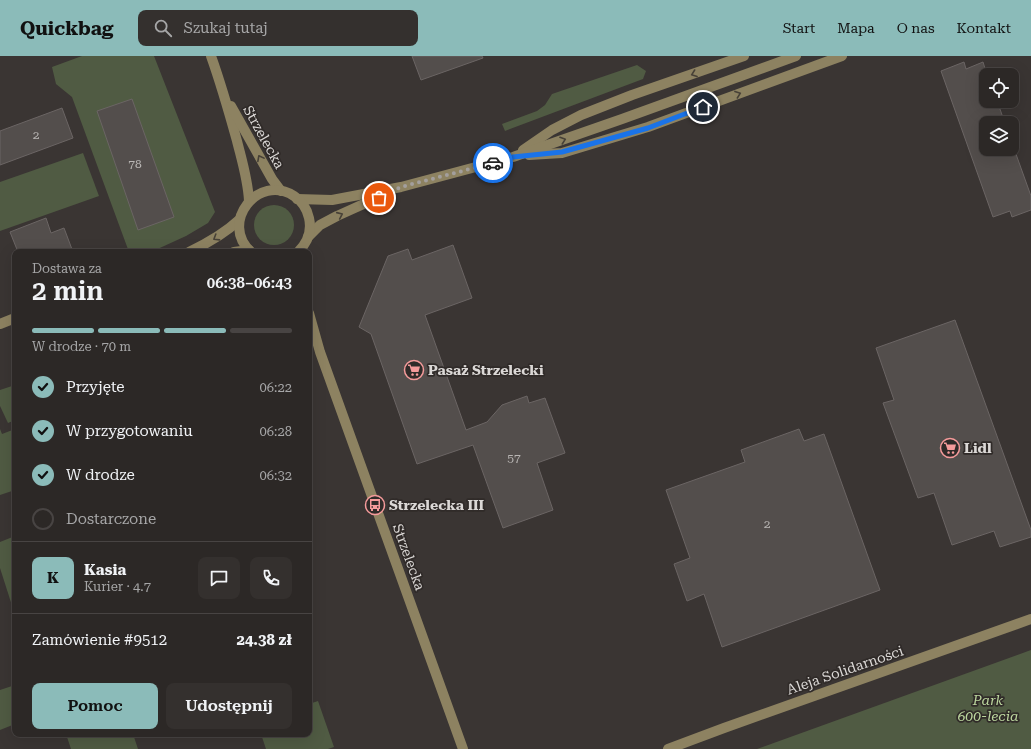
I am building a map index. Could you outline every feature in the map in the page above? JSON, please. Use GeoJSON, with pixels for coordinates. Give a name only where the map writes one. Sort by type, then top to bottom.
{"type":"FeatureCollection","features":[{"type":"Feature","properties":{"kind":"street","name":"Strzelecka"},"geometry":{"type":"LineString","coordinates":[[211,56],[225,95],[248,186],[249,201]]}},
{"type":"Feature","properties":{"kind":"street"},"geometry":{"type":"LineString","coordinates":[[513,157],[552,130],[581,115],[744,56]]}},
{"type":"Feature","properties":{"kind":"street"},"geometry":{"type":"LineString","coordinates":[[297,199],[332,200],[401,187],[513,157],[796,56]]}},
{"type":"Feature","properties":{"kind":"street"},"geometry":{"type":"LineString","coordinates":[[513,157],[562,152],[648,128],[842,56]]}},
{"type":"Feature","properties":{"kind":"street","name":"Strzelecka"},"geometry":{"type":"LineString","coordinates":[[225,95],[272,179],[281,191]]}},
{"type":"Feature","properties":{"kind":"street"},"geometry":{"type":"LineString","coordinates":[[300,249],[308,237],[320,225],[401,187]]}},
{"type":"Feature","properties":{"kind":"street"},"geometry":{"type":"LineString","coordinates":[[248,249],[243,242],[239,231],[239,220],[249,201],[264,192],[281,191],[290,194],[303,205],[307,212],[310,229],[308,237]]}},
{"type":"Feature","properties":{"kind":"street"},"geometry":{"type":"LineString","coordinates":[[196,249],[227,231],[239,220]]}},
{"type":"Feature","properties":{"kind":"street"},"geometry":{"type":"LineString","coordinates":[[0,324],[12,319]]}},
{"type":"Feature","properties":{"kind":"street","name":"Strzelecka"},"geometry":{"type":"LineString","coordinates":[[312,324],[320,352],[463,749]]}},
{"type":"Feature","properties":{"kind":"street","name":"Strzelecka"},"geometry":{"type":"LineString","coordinates":[[312,336],[320,352]]}},
{"type":"Feature","properties":{"kind":"street","name":"Aleja Solidarności"},"geometry":{"type":"LineString","coordinates":[[668,749],[1031,619]]}},
{"type":"Feature","properties":{"kind":"green space"},"geometry":{"type":"Polygon","coordinates":[[[82,56],[154,56],[215,212],[208,223],[186,236],[158,249],[128,249],[72,97],[56,84],[52,67],[82,56]]]}},
{"type":"Feature","properties":{"kind":"green space"},"geometry":{"type":"Polygon","coordinates":[[[637,65],[646,71],[643,79],[505,131],[502,124],[537,111],[545,105],[552,94],[637,65]]]}},
{"type":"Feature","properties":{"kind":"green space"},"geometry":{"type":"Polygon","coordinates":[[[83,153],[99,196],[0,231],[0,182],[83,153]]]}},
{"type":"Feature","properties":{"kind":"green space"},"geometry":{"type":"Polygon","coordinates":[[[278,205],[285,208],[291,214],[294,225],[293,233],[285,242],[278,245],[270,245],[263,242],[255,233],[254,221],[257,214],[266,206],[278,205]]]}},
{"type":"Feature","properties":{"kind":"green space"},"geometry":{"type":"Polygon","coordinates":[[[12,386],[12,421],[8,423],[0,406],[0,390],[12,386]]]}},
{"type":"Feature","properties":{"kind":"green space"},"geometry":{"type":"Polygon","coordinates":[[[0,429],[2,434],[12,430],[12,491],[0,495],[0,429]]]}},
{"type":"Feature","properties":{"kind":"green space"},"geometry":{"type":"Polygon","coordinates":[[[12,537],[12,606],[0,568],[0,542],[12,537]]]}},
{"type":"Feature","properties":{"kind":"green space","name":"Park 600-lecia"},"geometry":{"type":"Polygon","coordinates":[[[1031,650],[1031,749],[757,749],[1031,650]]]}},
{"type":"Feature","properties":{"kind":"green space"},"geometry":{"type":"Polygon","coordinates":[[[12,686],[12,725],[0,730],[0,690],[12,686]]]}},
{"type":"Feature","properties":{"kind":"green space"},"geometry":{"type":"Polygon","coordinates":[[[318,701],[334,747],[328,749],[266,749],[262,737],[312,737],[312,703],[318,701]]]}},
{"type":"Feature","properties":{"kind":"green space"},"geometry":{"type":"Polygon","coordinates":[[[67,737],[134,737],[138,749],[71,749],[67,737]]]}},
{"type":"Feature","properties":{"kind":"building"},"geometry":{"type":"Polygon","coordinates":[[[412,56],[482,56],[483,58],[421,80],[412,56]]]}},
{"type":"Feature","properties":{"kind":"building"},"geometry":{"type":"Polygon","coordinates":[[[964,62],[966,69],[983,62],[985,68],[979,68],[979,108],[1000,108],[1002,116],[979,116],[979,156],[1017,156],[1031,196],[1031,210],[1012,217],[1010,211],[993,217],[941,71],[964,62]]]}},
{"type":"Feature","properties":{"kind":"building"},"geometry":{"type":"Polygon","coordinates":[[[132,99],[174,217],[138,230],[97,111],[132,99]]]}},
{"type":"Feature","properties":{"kind":"building"},"geometry":{"type":"Polygon","coordinates":[[[62,108],[73,138],[0,165],[0,131],[62,108]]]}},
{"type":"Feature","properties":{"kind":"building"},"geometry":{"type":"Polygon","coordinates":[[[46,218],[51,233],[64,228],[72,249],[17,249],[10,232],[46,218]]]}},
{"type":"Feature","properties":{"kind":"building","name":"Pasaż Strzelecki"},"geometry":{"type":"Polygon","coordinates":[[[453,245],[472,298],[425,315],[466,430],[487,422],[502,405],[527,396],[529,403],[545,398],[565,453],[537,463],[553,510],[503,528],[473,445],[417,464],[371,334],[359,327],[388,256],[408,249],[412,260],[453,245]]]}},
{"type":"Feature","properties":{"kind":"building","name":"Lidl"},"geometry":{"type":"Polygon","coordinates":[[[955,320],[1031,530],[1031,537],[1000,547],[994,531],[952,545],[934,493],[918,498],[883,403],[894,400],[876,348],[955,320]]]}},
{"type":"Feature","properties":{"kind":"building"},"geometry":{"type":"Polygon","coordinates":[[[799,429],[804,441],[824,434],[880,590],[722,647],[704,594],[687,601],[674,564],[690,558],[666,490],[745,462],[741,450],[799,429]]]}},
{"type":"Feature","properties":{"kind":"way so far"},"geometry":{"type":"LineString","coordinates":[[379,198],[401,187],[493,163]]}},
{"type":"Feature","properties":{"kind":"place","name":"Pasaż Strzelecki"},"geometry":{"type":"Point","coordinates":[414,370]}},
{"type":"Feature","properties":{"kind":"place","name":"Lidl"},"geometry":{"type":"Point","coordinates":[950,448]}},
{"type":"Feature","properties":{"kind":"place","name":"Strzelecka III"},"geometry":{"type":"Point","coordinates":[375,505]}},
{"type":"Feature","properties":{"kind":"route"},"geometry":{"type":"LineString","coordinates":[[493,163],[513,157],[562,152],[648,128],[703,107]]}}]}
